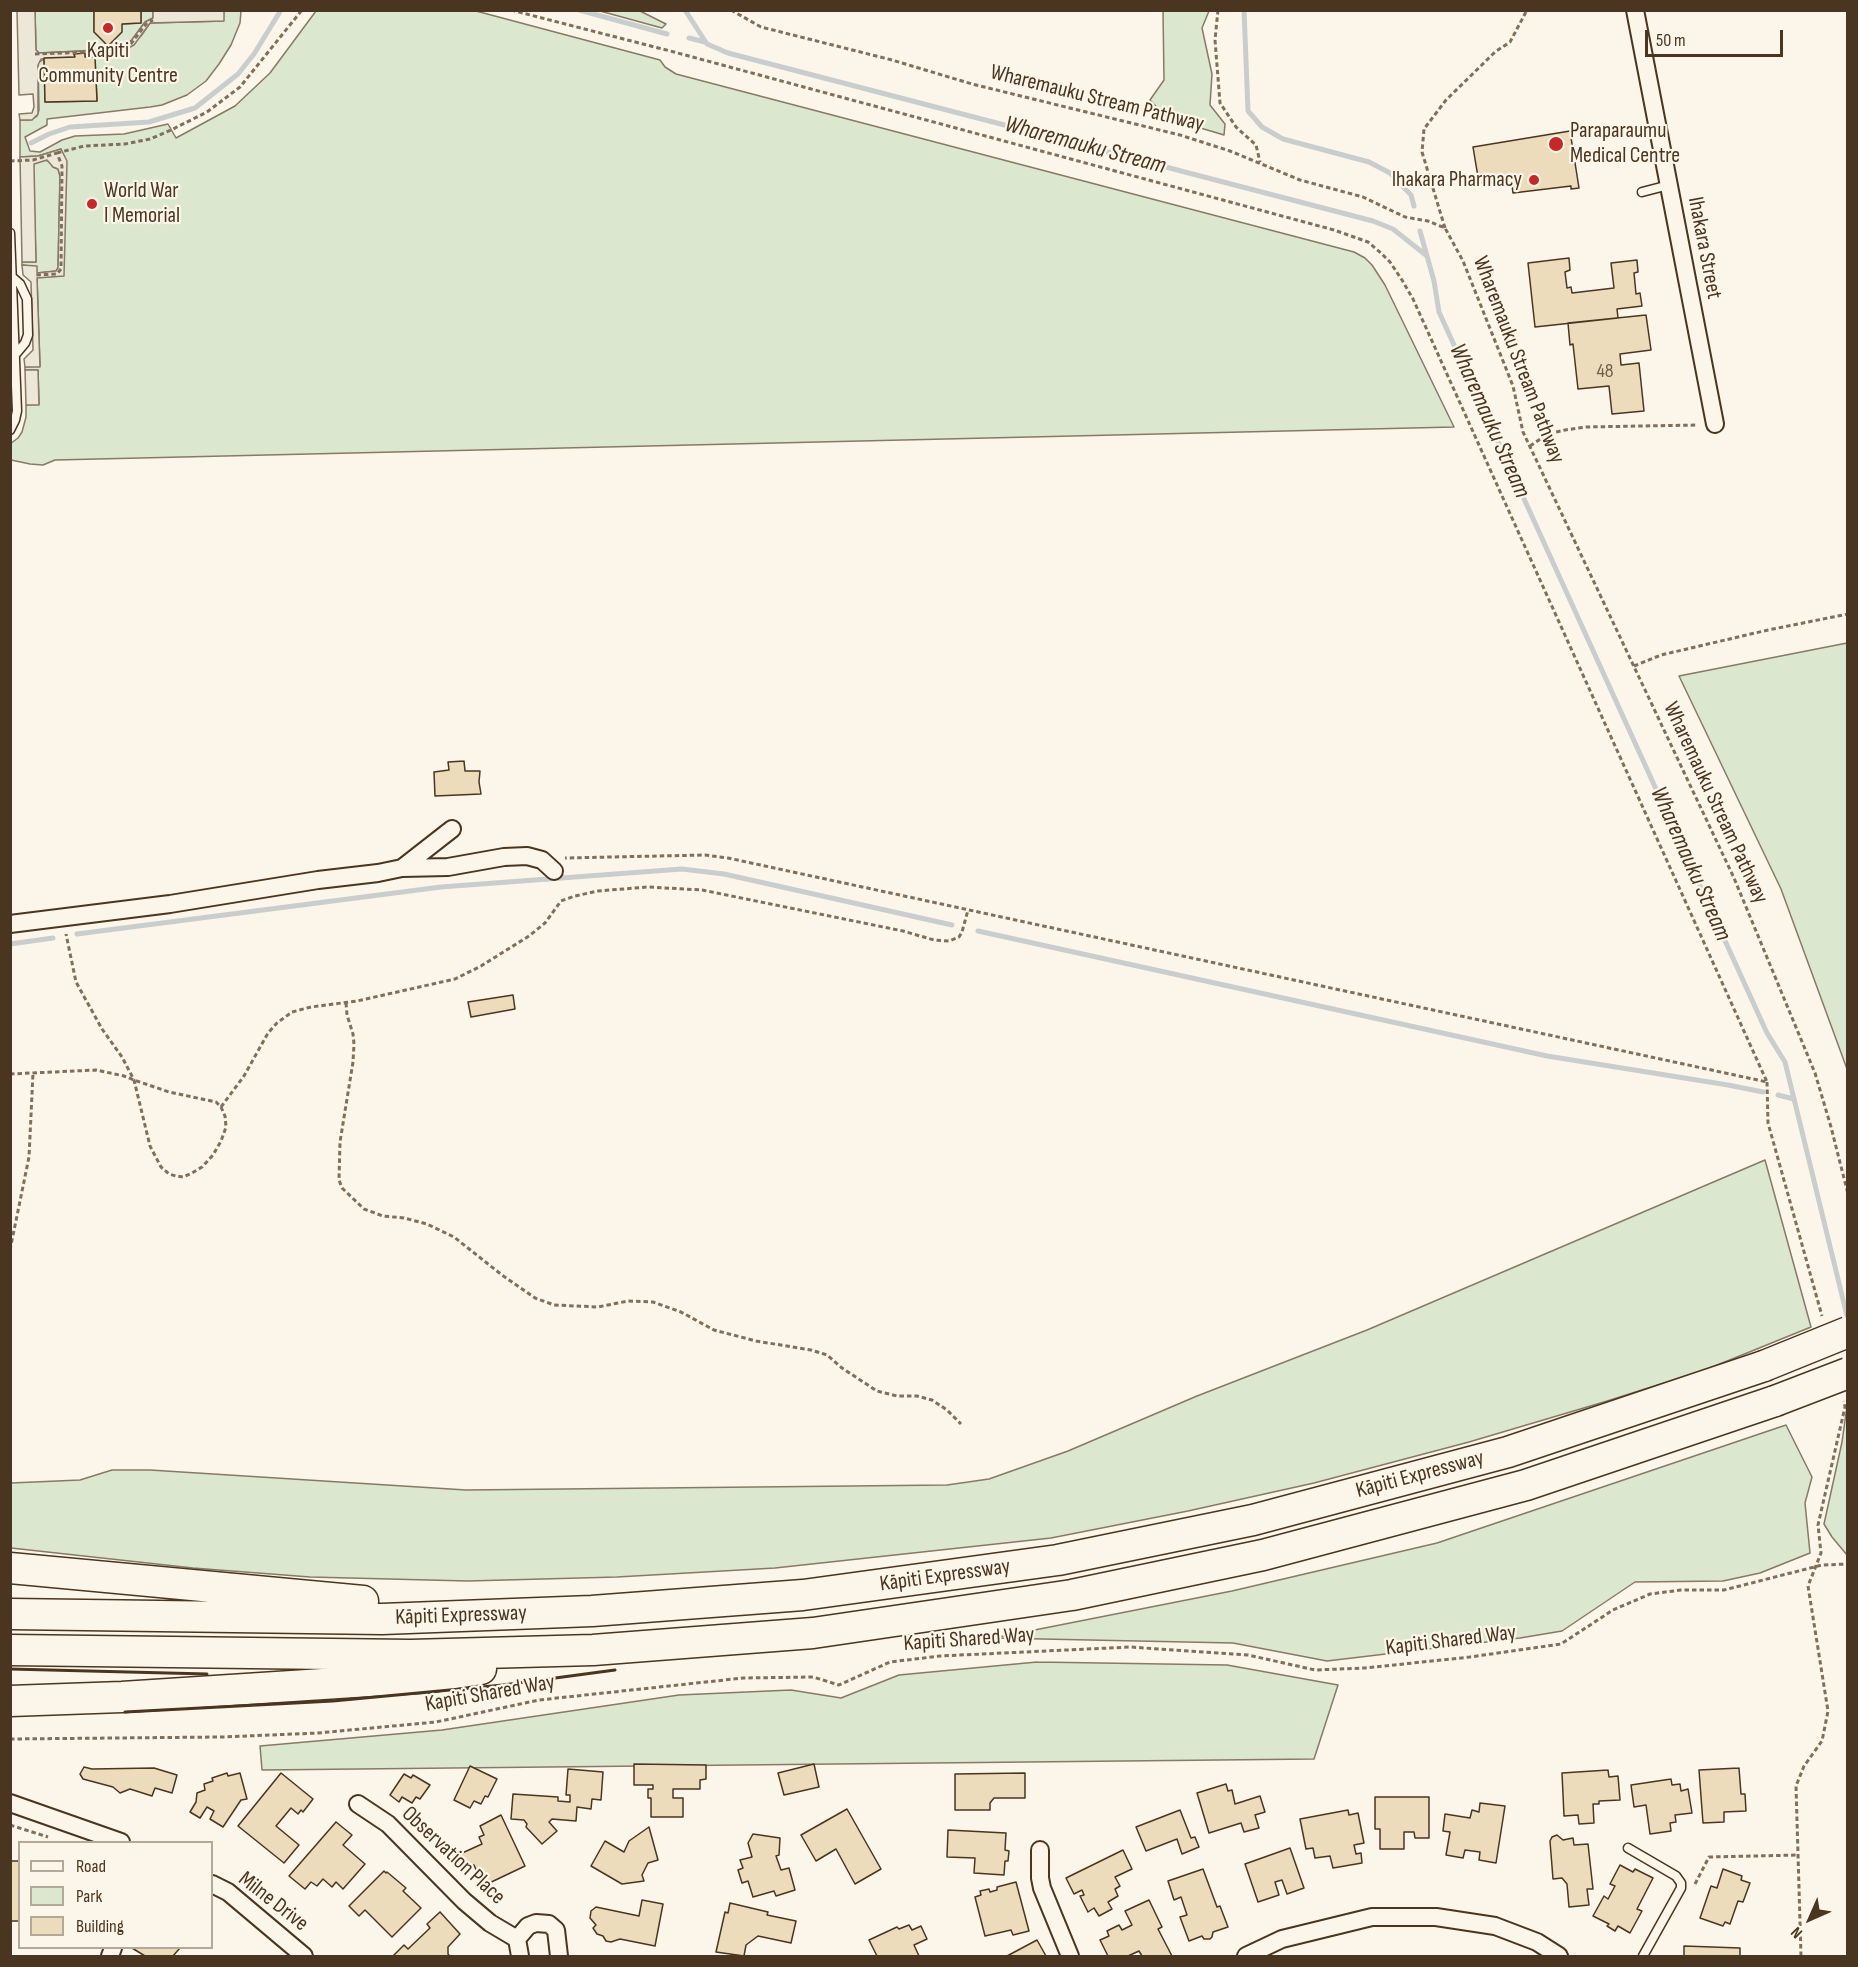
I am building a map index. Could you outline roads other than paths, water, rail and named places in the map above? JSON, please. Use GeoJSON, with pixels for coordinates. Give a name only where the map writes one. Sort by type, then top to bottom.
{"type":"FeatureCollection","features":[{"type":"Feature","properties":{"kind":"highway","name":"Kāpiti Expressway"},"geometry":{"type":"LineString","coordinates":[[10,1614],[382,1619],[592,1611],[803,1595],[1058,1560],[1253,1520],[1508,1452],[1764,1366],[1848,1332]]}},
{"type":"Feature","properties":{"kind":"highway","name":"Kāpiti Expressway"},"geometry":{"type":"LineString","coordinates":[[10,1650],[411,1655],[593,1650],[824,1631],[1072,1595],[1263,1556],[1526,1485],[1775,1401],[1848,1372]]}},
{"type":"Feature","properties":{"kind":"highway"},"geometry":{"type":"LineString","coordinates":[[10,1568],[267,1593],[527,1614]]}},
{"type":"Feature","properties":{"kind":"highway"},"geometry":{"type":"LineString","coordinates":[[10,1701],[122,1697],[431,1677],[593,1650]]}},
{"type":"Feature","properties":{"kind":"street","name":"Ihakara Street"},"geometry":{"type":"LineString","coordinates":[[1635,10],[1715,424]]}},
{"type":"Feature","properties":{"kind":"street"},"geometry":{"type":"LineString","coordinates":[[402,868],[452,829]]}},
{"type":"Feature","properties":{"kind":"street"},"geometry":{"type":"LineString","coordinates":[[10,924],[170,904],[402,868],[448,867],[504,857],[534,857],[551,867]]}},
{"type":"Feature","properties":{"kind":"street"},"geometry":{"type":"LineString","coordinates":[[10,1803],[118,1841]]}},
{"type":"Feature","properties":{"kind":"street","name":"Observation Place"},"geometry":{"type":"LineString","coordinates":[[358,1804],[388,1824],[464,1901],[490,1923],[517,1939]]}},
{"type":"Feature","properties":{"kind":"street"},"geometry":{"type":"LineString","coordinates":[[1040,1851],[1042,1888],[1070,1956]]}},
{"type":"Feature","properties":{"kind":"street","name":"Milne Drive"},"geometry":{"type":"LineString","coordinates":[[213,1884],[228,1892],[304,1956]]}},
{"type":"Feature","properties":{"kind":"street"},"geometry":{"type":"LineString","coordinates":[[1246,1956],[1282,1939],[1372,1917],[1436,1917],[1495,1926],[1537,1942],[1559,1956]]}},
{"type":"Feature","properties":{"kind":"street"},"geometry":{"type":"LineString","coordinates":[[520,1956],[517,1939],[528,1926],[536,1923],[549,1924],[556,1930],[559,1956]]}},
{"type":"Feature","properties":{"kind":"lane"},"geometry":{"type":"LineString","coordinates":[[1642,192],[1669,185]]}},
{"type":"Feature","properties":{"kind":"lane"},"geometry":{"type":"LineString","coordinates":[[10,233],[17,411],[10,430]]}},
{"type":"Feature","properties":{"kind":"lane"},"geometry":{"type":"LineString","coordinates":[[12,277],[20,285],[27,299],[28,335],[25,343],[15,355]]}},
{"type":"Feature","properties":{"kind":"lane"},"geometry":{"type":"LineString","coordinates":[[1628,1848],[1676,1876],[1681,1883],[1681,1888],[1643,1956]]}},
{"type":"Feature","properties":{"kind":"waterway"},"geometry":{"type":"LineString","coordinates":[[31,143],[70,127],[149,122],[195,108],[238,74],[254,54],[281,10]]}},
{"type":"Feature","properties":{"kind":"waterway"},"geometry":{"type":"LineString","coordinates":[[579,10],[667,34]]}},
{"type":"Feature","properties":{"kind":"waterway","name":"Wharemauku Stream"},"geometry":{"type":"LineString","coordinates":[[685,10],[707,44],[728,53],[1373,221],[1393,229],[1427,256],[1439,312],[1767,1033],[1785,1062],[1848,1320]]}},
{"type":"Feature","properties":{"kind":"waterway"},"geometry":{"type":"LineString","coordinates":[[1244,10],[1248,111],[1262,127],[1283,139],[1369,162],[1390,173],[1411,195],[1414,206]]}},
{"type":"Feature","properties":{"kind":"waterway"},"geometry":{"type":"LineString","coordinates":[[689,38],[705,42]]}},
{"type":"Feature","properties":{"kind":"waterway"},"geometry":{"type":"LineString","coordinates":[[1420,231],[1427,256]]}},
{"type":"Feature","properties":{"kind":"waterway"},"geometry":{"type":"LineString","coordinates":[[77,934],[441,887],[682,869],[724,874],[952,925]]}},
{"type":"Feature","properties":{"kind":"waterway"},"geometry":{"type":"LineString","coordinates":[[978,931],[1547,1056],[1763,1092]]}},
{"type":"Feature","properties":{"kind":"waterway"},"geometry":{"type":"LineString","coordinates":[[10,944],[53,938]]}},
{"type":"Feature","properties":{"kind":"waterway"},"geometry":{"type":"LineString","coordinates":[[1778,1095],[1794,1099]]}},
{"type":"Feature","properties":{"kind":"place","name":"Kapiti Community Centre"},"geometry":{"type":"Point","coordinates":[108,28]}},
{"type":"Feature","properties":{"kind":"place","name":"Paraparaumu Medical Centre"},"geometry":{"type":"Point","coordinates":[1556,144]}},
{"type":"Feature","properties":{"kind":"place","name":"Ihakara Pharmacy"},"geometry":{"type":"Point","coordinates":[1534,180]}},
{"type":"Feature","properties":{"kind":"place","name":"World War I Memorial"},"geometry":{"type":"Point","coordinates":[92,204]}}]}
